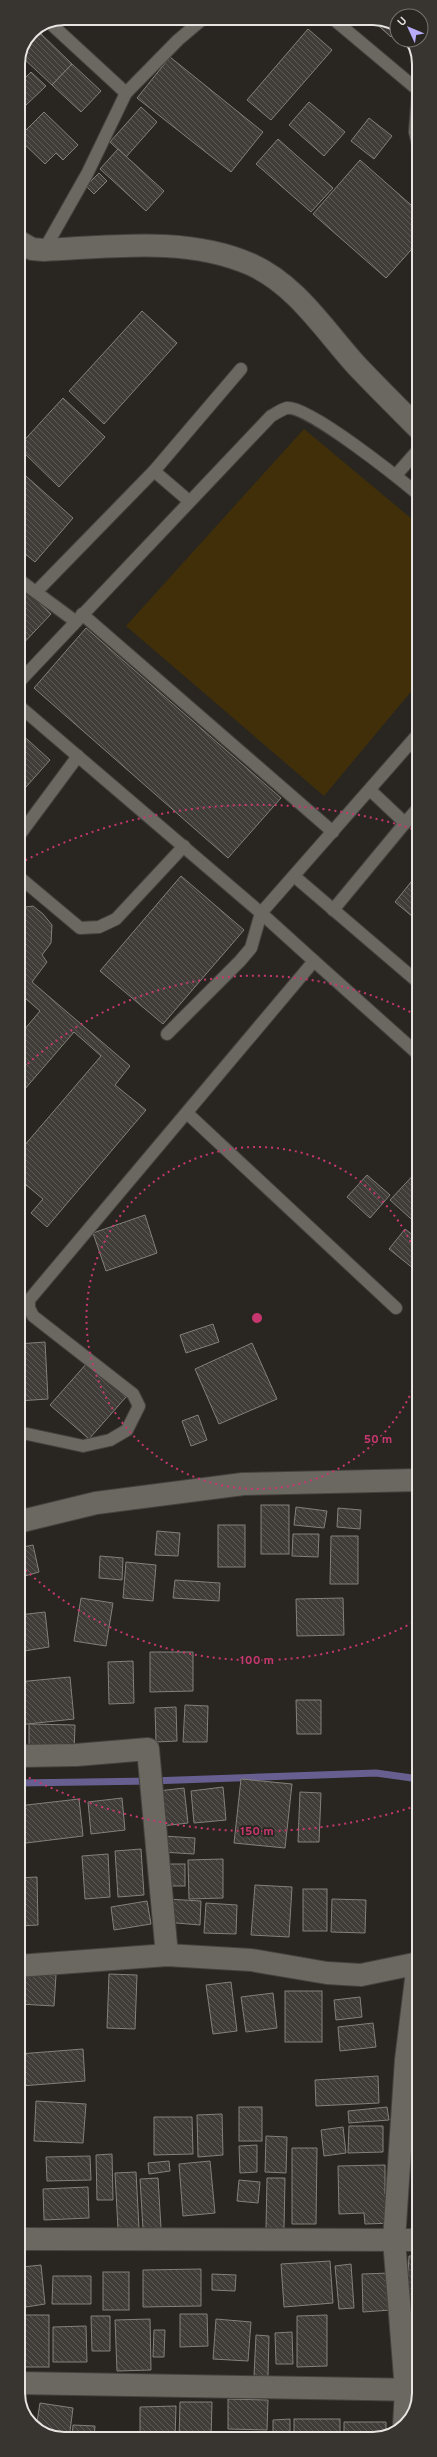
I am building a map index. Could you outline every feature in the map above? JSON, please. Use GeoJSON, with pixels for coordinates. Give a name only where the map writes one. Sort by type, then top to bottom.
{"type":"FeatureCollection","features":[{"type":"Feature","properties":{"kind":"street"},"geometry":{"type":"LineString","coordinates":[[25,244],[32,248],[44,250],[157,246],[206,251],[251,265],[291,291],[358,366],[412,422]]}},
{"type":"Feature","properties":{"kind":"street"},"geometry":{"type":"LineString","coordinates":[[25,1520],[96,1503],[243,1484],[412,1480]]}},
{"type":"Feature","properties":{"kind":"street"},"geometry":{"type":"LineString","coordinates":[[25,1756],[76,1755],[148,1749],[167,1955]]}},
{"type":"Feature","properties":{"kind":"street"},"geometry":{"type":"LineString","coordinates":[[25,1965],[167,1955],[251,1960],[327,1973],[361,1975],[412,1964]]}},
{"type":"Feature","properties":{"kind":"street"},"geometry":{"type":"LineString","coordinates":[[407,2411],[412,2390],[394,2240],[412,2069]]}},
{"type":"Feature","properties":{"kind":"street"},"geometry":{"type":"LineString","coordinates":[[25,2239],[412,2240]]}},
{"type":"Feature","properties":{"kind":"street"},"geometry":{"type":"LineString","coordinates":[[25,2383],[412,2390]]}},
{"type":"Feature","properties":{"kind":"lane"},"geometry":{"type":"LineString","coordinates":[[44,250],[87,174],[126,93],[178,40],[196,25]]}},
{"type":"Feature","properties":{"kind":"lane"},"geometry":{"type":"LineString","coordinates":[[340,25],[412,85]]}},
{"type":"Feature","properties":{"kind":"lane"},"geometry":{"type":"LineString","coordinates":[[54,27],[126,93]]}},
{"type":"Feature","properties":{"kind":"lane"},"geometry":{"type":"LineString","coordinates":[[36,592],[154,471],[241,369]]}},
{"type":"Feature","properties":{"kind":"lane"},"geometry":{"type":"LineString","coordinates":[[25,675],[270,416],[287,408],[306,412],[396,475],[412,489]]}},
{"type":"Feature","properties":{"kind":"lane"},"geometry":{"type":"LineString","coordinates":[[396,475],[412,457]]}},
{"type":"Feature","properties":{"kind":"lane"},"geometry":{"type":"LineString","coordinates":[[154,471],[190,501]]}},
{"type":"Feature","properties":{"kind":"lane"},"geometry":{"type":"LineString","coordinates":[[25,584],[78,618],[333,832]]}},
{"type":"Feature","properties":{"kind":"lane"},"geometry":{"type":"LineString","coordinates":[[25,711],[262,913],[412,1049]]}},
{"type":"Feature","properties":{"kind":"lane"},"geometry":{"type":"LineString","coordinates":[[167,1034],[251,948],[262,913],[412,740]]}},
{"type":"Feature","properties":{"kind":"lane"},"geometry":{"type":"LineString","coordinates":[[25,828],[78,756]]}},
{"type":"Feature","properties":{"kind":"lane"},"geometry":{"type":"LineString","coordinates":[[370,790],[405,823]]}},
{"type":"Feature","properties":{"kind":"lane"},"geometry":{"type":"LineString","coordinates":[[333,910],[412,815]]}},
{"type":"Feature","properties":{"kind":"lane"},"geometry":{"type":"LineString","coordinates":[[25,882],[80,928],[99,927],[116,919],[184,846]]}},
{"type":"Feature","properties":{"kind":"lane"},"geometry":{"type":"LineString","coordinates":[[294,876],[412,977]]}},
{"type":"Feature","properties":{"kind":"lane"},"geometry":{"type":"LineString","coordinates":[[25,1434],[83,1446],[110,1440],[127,1430],[139,1406],[133,1394],[33,1316],[29,1308],[29,1300],[188,1114],[314,961]]}},
{"type":"Feature","properties":{"kind":"lane"},"geometry":{"type":"LineString","coordinates":[[188,1114],[396,1308]]}},
{"type":"Feature","properties":{"kind":"shaded area"},"geometry":{"type":"Polygon","coordinates":[[[304,429],[412,519],[412,690],[324,796],[126,626],[304,429]]]}},
{"type":"Feature","properties":{"kind":"building"},"geometry":{"type":"Polygon","coordinates":[[[378,25],[381,26],[388,28],[389,35],[378,25]]]}},
{"type":"Feature","properties":{"kind":"building"},"geometry":{"type":"Polygon","coordinates":[[[308,29],[332,50],[271,120],[247,100],[308,29]]]}},
{"type":"Feature","properties":{"kind":"building"},"geometry":{"type":"Polygon","coordinates":[[[40,33],[72,64],[52,85],[25,60],[28,49],[36,36],[40,33]]]}},
{"type":"Feature","properties":{"kind":"building"},"geometry":{"type":"Polygon","coordinates":[[[170,57],[263,132],[231,172],[137,98],[170,57]]]}},
{"type":"Feature","properties":{"kind":"building"},"geometry":{"type":"Polygon","coordinates":[[[72,64],[101,91],[81,112],[52,85],[72,64]]]}},
{"type":"Feature","properties":{"kind":"building"},"geometry":{"type":"Polygon","coordinates":[[[31,72],[46,86],[25,106],[25,78],[31,72]]]}},
{"type":"Feature","properties":{"kind":"building"},"geometry":{"type":"Polygon","coordinates":[[[309,102],[345,132],[324,156],[289,125],[309,102]]]}},
{"type":"Feature","properties":{"kind":"building"},"geometry":{"type":"Polygon","coordinates":[[[141,107],[157,122],[126,157],[110,142],[141,107]]]}},
{"type":"Feature","properties":{"kind":"building"},"geometry":{"type":"Polygon","coordinates":[[[44,112],[78,145],[63,160],[56,153],[45,164],[25,145],[25,131],[44,112]]]}},
{"type":"Feature","properties":{"kind":"building"},"geometry":{"type":"Polygon","coordinates":[[[369,118],[392,136],[374,159],[351,141],[369,118]]]}},
{"type":"Feature","properties":{"kind":"building"},"geometry":{"type":"Polygon","coordinates":[[[278,139],[333,188],[311,212],[256,164],[278,139]]]}},
{"type":"Feature","properties":{"kind":"building"},"geometry":{"type":"Polygon","coordinates":[[[118,149],[164,191],[146,211],[100,169],[118,149]]]}},
{"type":"Feature","properties":{"kind":"building"},"geometry":{"type":"Polygon","coordinates":[[[360,160],[412,206],[412,249],[386,278],[313,214],[360,160]]]}},
{"type":"Feature","properties":{"kind":"building"},"geometry":{"type":"Polygon","coordinates":[[[99,173],[107,181],[94,194],[86,186],[99,173]]]}},
{"type":"Feature","properties":{"kind":"building"},"geometry":{"type":"Polygon","coordinates":[[[142,311],[177,343],[104,424],[69,391],[142,311]]]}},
{"type":"Feature","properties":{"kind":"building"},"geometry":{"type":"Polygon","coordinates":[[[63,398],[105,437],[59,487],[25,454],[25,439],[63,398]]]}},
{"type":"Feature","properties":{"kind":"building"},"geometry":{"type":"Polygon","coordinates":[[[25,475],[73,518],[35,562],[25,554],[25,475]]]}},
{"type":"Feature","properties":{"kind":"building"},"geometry":{"type":"Polygon","coordinates":[[[25,590],[51,614],[25,642],[25,590]]]}},
{"type":"Feature","properties":{"kind":"building"},"geometry":{"type":"Polygon","coordinates":[[[86,628],[281,798],[228,858],[34,688],[86,628]]]}},
{"type":"Feature","properties":{"kind":"building"},"geometry":{"type":"Polygon","coordinates":[[[25,737],[50,760],[25,788],[25,737]]]}},
{"type":"Feature","properties":{"kind":"building"},"geometry":{"type":"Polygon","coordinates":[[[181,876],[244,930],[163,1024],[100,971],[181,876]]]}},
{"type":"Feature","properties":{"kind":"building"},"geometry":{"type":"Polygon","coordinates":[[[412,881],[412,916],[395,902],[412,881]]]}},
{"type":"Feature","properties":{"kind":"building"},"geometry":{"type":"Polygon","coordinates":[[[33,906],[43,914],[52,925],[51,943],[42,955],[47,962],[32,982],[130,1066],[115,1085],[146,1110],[47,1227],[31,1213],[43,1199],[25,1184],[25,1145],[101,1056],[74,1032],[25,1089],[25,1029],[40,1011],[25,998],[25,907],[33,906]]]}},
{"type":"Feature","properties":{"kind":"building"},"geometry":{"type":"Polygon","coordinates":[[[367,1175],[390,1195],[370,1218],[347,1197],[367,1175]]]}},
{"type":"Feature","properties":{"kind":"building"},"geometry":{"type":"Polygon","coordinates":[[[412,1176],[412,1220],[390,1200],[412,1176]]]}},
{"type":"Feature","properties":{"kind":"building"},"geometry":{"type":"Polygon","coordinates":[[[145,1215],[157,1253],[106,1271],[93,1233],[145,1215]]]}},
{"type":"Feature","properties":{"kind":"building"},"geometry":{"type":"Polygon","coordinates":[[[405,1229],[412,1234],[412,1267],[389,1249],[405,1229]]]}},
{"type":"Feature","properties":{"kind":"building"},"geometry":{"type":"Polygon","coordinates":[[[213,1324],[219,1342],[186,1353],[180,1335],[213,1324]]]}},
{"type":"Feature","properties":{"kind":"building"},"geometry":{"type":"Polygon","coordinates":[[[45,1342],[48,1399],[25,1401],[25,1343],[45,1342]]]}},
{"type":"Feature","properties":{"kind":"building"},"geometry":{"type":"Polygon","coordinates":[[[252,1343],[277,1399],[219,1424],[195,1369],[252,1343]]]}},
{"type":"Feature","properties":{"kind":"building"},"geometry":{"type":"Polygon","coordinates":[[[87,1363],[126,1397],[89,1439],[50,1405],[87,1363]]]}},
{"type":"Feature","properties":{"kind":"building"},"geometry":{"type":"Polygon","coordinates":[[[198,1415],[207,1440],[191,1446],[182,1421],[198,1415]]]}},
{"type":"Feature","properties":{"kind":"building"},"geometry":{"type":"Polygon","coordinates":[[[261,1505],[289,1505],[289,1554],[261,1554],[261,1505]]]}},
{"type":"Feature","properties":{"kind":"building"},"geometry":{"type":"Polygon","coordinates":[[[296,1507],[327,1511],[324,1528],[294,1525],[296,1507]]]}},
{"type":"Feature","properties":{"kind":"building"},"geometry":{"type":"Polygon","coordinates":[[[338,1508],[361,1510],[360,1529],[337,1527],[338,1508]]]}},
{"type":"Feature","properties":{"kind":"building"},"geometry":{"type":"Polygon","coordinates":[[[218,1525],[245,1525],[245,1567],[218,1567],[218,1525]]]}},
{"type":"Feature","properties":{"kind":"building"},"geometry":{"type":"Polygon","coordinates":[[[157,1531],[180,1533],[178,1556],[155,1555],[157,1531]]]}},
{"type":"Feature","properties":{"kind":"building"},"geometry":{"type":"Polygon","coordinates":[[[293,1534],[319,1534],[318,1557],[292,1556],[293,1534]]]}},
{"type":"Feature","properties":{"kind":"building"},"geometry":{"type":"Polygon","coordinates":[[[331,1536],[358,1536],[358,1584],[330,1584],[331,1536]]]}},
{"type":"Feature","properties":{"kind":"building"},"geometry":{"type":"Polygon","coordinates":[[[33,1545],[39,1572],[25,1576],[25,1547],[33,1545]]]}},
{"type":"Feature","properties":{"kind":"building"},"geometry":{"type":"Polygon","coordinates":[[[100,1556],[123,1558],[122,1580],[99,1578],[100,1556]]]}},
{"type":"Feature","properties":{"kind":"building"},"geometry":{"type":"Polygon","coordinates":[[[126,1562],[156,1565],[153,1601],[123,1598],[126,1562]]]}},
{"type":"Feature","properties":{"kind":"building"},"geometry":{"type":"Polygon","coordinates":[[[175,1580],[220,1583],[219,1601],[173,1598],[175,1580]]]}},
{"type":"Feature","properties":{"kind":"building"},"geometry":{"type":"Polygon","coordinates":[[[81,1598],[113,1603],[106,1646],[74,1641],[81,1598]]]}},
{"type":"Feature","properties":{"kind":"building"},"geometry":{"type":"Polygon","coordinates":[[[343,1598],[344,1635],[297,1636],[296,1599],[343,1598]]]}},
{"type":"Feature","properties":{"kind":"building"},"geometry":{"type":"Polygon","coordinates":[[[45,1612],[49,1647],[25,1651],[25,1614],[45,1612]]]}},
{"type":"Feature","properties":{"kind":"building"},"geometry":{"type":"Polygon","coordinates":[[[150,1652],[193,1652],[193,1691],[150,1692],[150,1652]]]}},
{"type":"Feature","properties":{"kind":"building"},"geometry":{"type":"Polygon","coordinates":[[[133,1661],[134,1703],[109,1704],[108,1662],[133,1661]]]}},
{"type":"Feature","properties":{"kind":"building"},"geometry":{"type":"Polygon","coordinates":[[[70,1677],[74,1719],[25,1724],[25,1681],[70,1677]]]}},
{"type":"Feature","properties":{"kind":"building"},"geometry":{"type":"Polygon","coordinates":[[[296,1700],[321,1700],[321,1734],[297,1734],[296,1700]]]}},
{"type":"Feature","properties":{"kind":"building"},"geometry":{"type":"Polygon","coordinates":[[[185,1705],[208,1706],[207,1742],[183,1742],[185,1705]]]}},
{"type":"Feature","properties":{"kind":"building"},"geometry":{"type":"Polygon","coordinates":[[[176,1707],[177,1741],[156,1742],[155,1708],[176,1707]]]}},
{"type":"Feature","properties":{"kind":"building"},"geometry":{"type":"Polygon","coordinates":[[[29,1724],[75,1725],[74,1753],[29,1752],[29,1724]]]}},
{"type":"Feature","properties":{"kind":"building"},"geometry":{"type":"Polygon","coordinates":[[[241,1779],[292,1784],[285,1848],[234,1843],[241,1779]]]}},
{"type":"Feature","properties":{"kind":"building"},"geometry":{"type":"Polygon","coordinates":[[[223,1787],[226,1820],[194,1823],[191,1791],[223,1787]]]}},
{"type":"Feature","properties":{"kind":"building"},"geometry":{"type":"Polygon","coordinates":[[[184,1788],[188,1823],[162,1826],[158,1791],[184,1788]]]}},
{"type":"Feature","properties":{"kind":"building"},"geometry":{"type":"Polygon","coordinates":[[[300,1792],[321,1793],[319,1842],[298,1842],[300,1792]]]}},
{"type":"Feature","properties":{"kind":"building"},"geometry":{"type":"Polygon","coordinates":[[[122,1798],[125,1830],[91,1834],[88,1802],[122,1798]]]}},
{"type":"Feature","properties":{"kind":"building"},"geometry":{"type":"Polygon","coordinates":[[[79,1799],[83,1836],[25,1843],[25,1805],[79,1799]]]}},
{"type":"Feature","properties":{"kind":"building"},"geometry":{"type":"Polygon","coordinates":[[[163,1836],[195,1838],[194,1854],[162,1852],[163,1836]]]}},
{"type":"Feature","properties":{"kind":"building"},"geometry":{"type":"Polygon","coordinates":[[[141,1849],[144,1895],[118,1897],[115,1851],[141,1849]]]}},
{"type":"Feature","properties":{"kind":"building"},"geometry":{"type":"Polygon","coordinates":[[[108,1854],[110,1897],[85,1899],[82,1856],[108,1854]]]}},
{"type":"Feature","properties":{"kind":"building"},"geometry":{"type":"Polygon","coordinates":[[[223,1859],[223,1898],[189,1899],[188,1860],[223,1859]]]}},
{"type":"Feature","properties":{"kind":"building"},"geometry":{"type":"Polygon","coordinates":[[[162,1864],[185,1864],[185,1886],[162,1886],[162,1864]]]}},
{"type":"Feature","properties":{"kind":"building"},"geometry":{"type":"Polygon","coordinates":[[[37,1877],[38,1925],[25,1926],[25,1878],[37,1877]]]}},
{"type":"Feature","properties":{"kind":"building"},"geometry":{"type":"Polygon","coordinates":[[[255,1885],[292,1887],[289,1937],[251,1935],[255,1885]]]}},
{"type":"Feature","properties":{"kind":"building"},"geometry":{"type":"Polygon","coordinates":[[[303,1889],[327,1889],[327,1931],[303,1931],[303,1889]]]}},
{"type":"Feature","properties":{"kind":"building"},"geometry":{"type":"Polygon","coordinates":[[[167,1899],[201,1901],[200,1925],[165,1922],[167,1899]]]}},
{"type":"Feature","properties":{"kind":"building"},"geometry":{"type":"Polygon","coordinates":[[[332,1899],[366,1900],[365,1933],[331,1932],[332,1899]]]}},
{"type":"Feature","properties":{"kind":"building"},"geometry":{"type":"Polygon","coordinates":[[[147,1901],[151,1924],[114,1930],[111,1907],[147,1901]]]}},
{"type":"Feature","properties":{"kind":"building"},"geometry":{"type":"Polygon","coordinates":[[[206,1903],[237,1905],[236,1934],[204,1933],[206,1903]]]}},
{"type":"Feature","properties":{"kind":"building"},"geometry":{"type":"Polygon","coordinates":[[[25,1973],[56,1975],[54,2006],[25,2004],[25,1973]]]}},
{"type":"Feature","properties":{"kind":"building"},"geometry":{"type":"Polygon","coordinates":[[[109,1974],[137,1975],[135,2029],[107,2028],[109,1974]]]}},
{"type":"Feature","properties":{"kind":"building"},"geometry":{"type":"Polygon","coordinates":[[[231,1982],[237,2031],[213,2034],[206,1985],[231,1982]]]}},
{"type":"Feature","properties":{"kind":"building"},"geometry":{"type":"Polygon","coordinates":[[[285,1991],[322,1991],[322,2042],[285,2042],[285,1991]]]}},
{"type":"Feature","properties":{"kind":"building"},"geometry":{"type":"Polygon","coordinates":[[[273,1993],[277,2028],[246,2032],[241,1997],[273,1993]]]}},
{"type":"Feature","properties":{"kind":"building"},"geometry":{"type":"Polygon","coordinates":[[[360,1997],[362,2017],[336,2020],[334,2000],[360,1997]]]}},
{"type":"Feature","properties":{"kind":"building"},"geometry":{"type":"Polygon","coordinates":[[[373,2023],[376,2047],[340,2051],[338,2027],[373,2023]]]}},
{"type":"Feature","properties":{"kind":"building"},"geometry":{"type":"Polygon","coordinates":[[[83,2049],[85,2081],[25,2086],[25,2054],[83,2049]]]}},
{"type":"Feature","properties":{"kind":"building"},"geometry":{"type":"Polygon","coordinates":[[[378,2076],[379,2103],[316,2106],[315,2080],[378,2076]]]}},
{"type":"Feature","properties":{"kind":"building"},"geometry":{"type":"Polygon","coordinates":[[[410,2089],[412,2089],[412,2115],[409,2115],[410,2089]]]}},
{"type":"Feature","properties":{"kind":"building"},"geometry":{"type":"Polygon","coordinates":[[[36,2101],[86,2104],[83,2143],[34,2141],[36,2101]]]}},
{"type":"Feature","properties":{"kind":"building"},"geometry":{"type":"Polygon","coordinates":[[[239,2107],[262,2107],[262,2141],[239,2141],[239,2107]]]}},
{"type":"Feature","properties":{"kind":"building"},"geometry":{"type":"Polygon","coordinates":[[[387,2107],[389,2120],[349,2123],[348,2111],[387,2107]]]}},
{"type":"Feature","properties":{"kind":"building"},"geometry":{"type":"Polygon","coordinates":[[[222,2114],[223,2155],[198,2157],[197,2115],[222,2114]]]}},
{"type":"Feature","properties":{"kind":"building"},"geometry":{"type":"Polygon","coordinates":[[[154,2117],[192,2117],[193,2154],[154,2155],[154,2117]]]}},
{"type":"Feature","properties":{"kind":"building"},"geometry":{"type":"Polygon","coordinates":[[[408,2124],[412,2124],[412,2158],[406,2158],[408,2124]]]}},
{"type":"Feature","properties":{"kind":"building"},"geometry":{"type":"Polygon","coordinates":[[[349,2126],[383,2126],[383,2152],[348,2153],[349,2126]]]}},
{"type":"Feature","properties":{"kind":"building"},"geometry":{"type":"Polygon","coordinates":[[[343,2127],[346,2153],[324,2156],[321,2130],[343,2127]]]}},
{"type":"Feature","properties":{"kind":"building"},"geometry":{"type":"Polygon","coordinates":[[[266,2136],[287,2137],[286,2173],[265,2172],[266,2136]]]}},
{"type":"Feature","properties":{"kind":"building"},"geometry":{"type":"Polygon","coordinates":[[[257,2145],[257,2172],[240,2173],[239,2146],[257,2145]]]}},
{"type":"Feature","properties":{"kind":"building"},"geometry":{"type":"Polygon","coordinates":[[[292,2148],[317,2148],[316,2224],[292,2224],[292,2148]]]}},
{"type":"Feature","properties":{"kind":"building"},"geometry":{"type":"Polygon","coordinates":[[[112,2154],[113,2200],[97,2200],[96,2155],[112,2154]]]}},
{"type":"Feature","properties":{"kind":"building"},"geometry":{"type":"Polygon","coordinates":[[[90,2156],[91,2180],[47,2181],[46,2157],[90,2156]]]}},
{"type":"Feature","properties":{"kind":"building"},"geometry":{"type":"Polygon","coordinates":[[[169,2161],[170,2171],[149,2174],[148,2163],[169,2161]]]}},
{"type":"Feature","properties":{"kind":"building"},"geometry":{"type":"Polygon","coordinates":[[[210,2161],[215,2213],[183,2216],[179,2164],[210,2161]]]}},
{"type":"Feature","properties":{"kind":"building"},"geometry":{"type":"Polygon","coordinates":[[[385,2165],[385,2194],[394,2194],[394,2223],[365,2224],[364,2213],[339,2214],[338,2166],[385,2165]]]}},
{"type":"Feature","properties":{"kind":"building"},"geometry":{"type":"Polygon","coordinates":[[[136,2172],[139,2228],[118,2229],[115,2173],[136,2172]]]}},
{"type":"Feature","properties":{"kind":"building"},"geometry":{"type":"Polygon","coordinates":[[[158,2178],[161,2228],[143,2229],[140,2179],[158,2178]]]}},
{"type":"Feature","properties":{"kind":"building"},"geometry":{"type":"Polygon","coordinates":[[[267,2178],[285,2178],[284,2229],[266,2229],[267,2178]]]}},
{"type":"Feature","properties":{"kind":"building"},"geometry":{"type":"Polygon","coordinates":[[[239,2180],[260,2182],[258,2203],[237,2201],[239,2180]]]}},
{"type":"Feature","properties":{"kind":"building"},"geometry":{"type":"Polygon","coordinates":[[[88,2187],[89,2218],[44,2220],[43,2189],[88,2187]]]}},
{"type":"Feature","properties":{"kind":"building"},"geometry":{"type":"Polygon","coordinates":[[[409,2256],[412,2256],[412,2310],[406,2310],[409,2256]]]}},
{"type":"Feature","properties":{"kind":"building"},"geometry":{"type":"Polygon","coordinates":[[[330,2261],[333,2303],[284,2307],[281,2264],[330,2261]]]}},
{"type":"Feature","properties":{"kind":"building"},"geometry":{"type":"Polygon","coordinates":[[[351,2264],[354,2308],[339,2309],[335,2266],[351,2264]]]}},
{"type":"Feature","properties":{"kind":"building"},"geometry":{"type":"Polygon","coordinates":[[[41,2265],[45,2304],[26,2307],[25,2267],[41,2265]]]}},
{"type":"Feature","properties":{"kind":"building"},"geometry":{"type":"Polygon","coordinates":[[[201,2269],[201,2306],[143,2307],[143,2270],[201,2269]]]}},
{"type":"Feature","properties":{"kind":"building"},"geometry":{"type":"Polygon","coordinates":[[[103,2272],[129,2272],[129,2310],[103,2310],[103,2272]]]}},
{"type":"Feature","properties":{"kind":"building"},"geometry":{"type":"Polygon","coordinates":[[[390,2273],[391,2310],[363,2312],[362,2274],[390,2273]]]}},
{"type":"Feature","properties":{"kind":"building"},"geometry":{"type":"Polygon","coordinates":[[[212,2274],[236,2275],[235,2291],[212,2290],[212,2274]]]}},
{"type":"Feature","properties":{"kind":"building"},"geometry":{"type":"Polygon","coordinates":[[[53,2276],[91,2276],[91,2304],[52,2304],[53,2276]]]}},
{"type":"Feature","properties":{"kind":"building"},"geometry":{"type":"Polygon","coordinates":[[[180,2314],[207,2314],[208,2346],[180,2347],[180,2314]]]}},
{"type":"Feature","properties":{"kind":"building"},"geometry":{"type":"Polygon","coordinates":[[[25,2315],[49,2315],[49,2367],[25,2367],[25,2315]]]}},
{"type":"Feature","properties":{"kind":"building"},"geometry":{"type":"Polygon","coordinates":[[[327,2315],[327,2366],[297,2367],[297,2316],[327,2315]]]}},
{"type":"Feature","properties":{"kind":"building"},"geometry":{"type":"Polygon","coordinates":[[[91,2316],[110,2316],[110,2351],[92,2351],[91,2316]]]}},
{"type":"Feature","properties":{"kind":"building"},"geometry":{"type":"Polygon","coordinates":[[[411,2316],[412,2316],[412,2377],[409,2377],[411,2316]]]}},
{"type":"Feature","properties":{"kind":"building"},"geometry":{"type":"Polygon","coordinates":[[[150,2319],[151,2370],[117,2371],[115,2320],[150,2319]]]}},
{"type":"Feature","properties":{"kind":"building"},"geometry":{"type":"Polygon","coordinates":[[[216,2319],[251,2322],[248,2361],[213,2359],[216,2319]]]}},
{"type":"Feature","properties":{"kind":"building"},"geometry":{"type":"Polygon","coordinates":[[[86,2326],[87,2362],[53,2362],[53,2327],[86,2326]]]}},
{"type":"Feature","properties":{"kind":"building"},"geometry":{"type":"Polygon","coordinates":[[[154,2330],[165,2330],[164,2357],[153,2357],[154,2330]]]}},
{"type":"Feature","properties":{"kind":"building"},"geometry":{"type":"Polygon","coordinates":[[[292,2332],[293,2364],[276,2364],[275,2333],[292,2332]]]}},
{"type":"Feature","properties":{"kind":"building"},"geometry":{"type":"Polygon","coordinates":[[[256,2335],[269,2336],[268,2376],[254,2376],[256,2335]]]}},
{"type":"Feature","properties":{"kind":"building"},"geometry":{"type":"Polygon","coordinates":[[[228,2399],[268,2400],[267,2430],[228,2429],[228,2399]]]}},
{"type":"Feature","properties":{"kind":"building"},"geometry":{"type":"Polygon","coordinates":[[[180,2402],[212,2402],[211,2432],[179,2432],[180,2402]]]}},
{"type":"Feature","properties":{"kind":"building"},"geometry":{"type":"Polygon","coordinates":[[[40,2403],[73,2408],[70,2432],[61,2432],[49,2429],[37,2421],[40,2403]]]}},
{"type":"Feature","properties":{"kind":"building"},"geometry":{"type":"Polygon","coordinates":[[[176,2406],[175,2432],[140,2432],[140,2407],[176,2406]]]}},
{"type":"Feature","properties":{"kind":"building"},"geometry":{"type":"Polygon","coordinates":[[[290,2419],[290,2432],[273,2432],[273,2420],[290,2419]]]}},
{"type":"Feature","properties":{"kind":"building"},"geometry":{"type":"Polygon","coordinates":[[[294,2419],[340,2419],[340,2432],[294,2432],[294,2419]]]}},
{"type":"Feature","properties":{"kind":"building"},"geometry":{"type":"Polygon","coordinates":[[[344,2422],[386,2422],[386,2430],[378,2432],[344,2432],[344,2422]]]}},
{"type":"Feature","properties":{"kind":"building"},"geometry":{"type":"Polygon","coordinates":[[[73,2425],[95,2426],[95,2432],[72,2432],[73,2425]]]}},
{"type":"Feature","properties":{"kind":"waterway"},"geometry":{"type":"LineString","coordinates":[[25,1783],[151,1781],[376,1773],[412,1778]]}}]}
